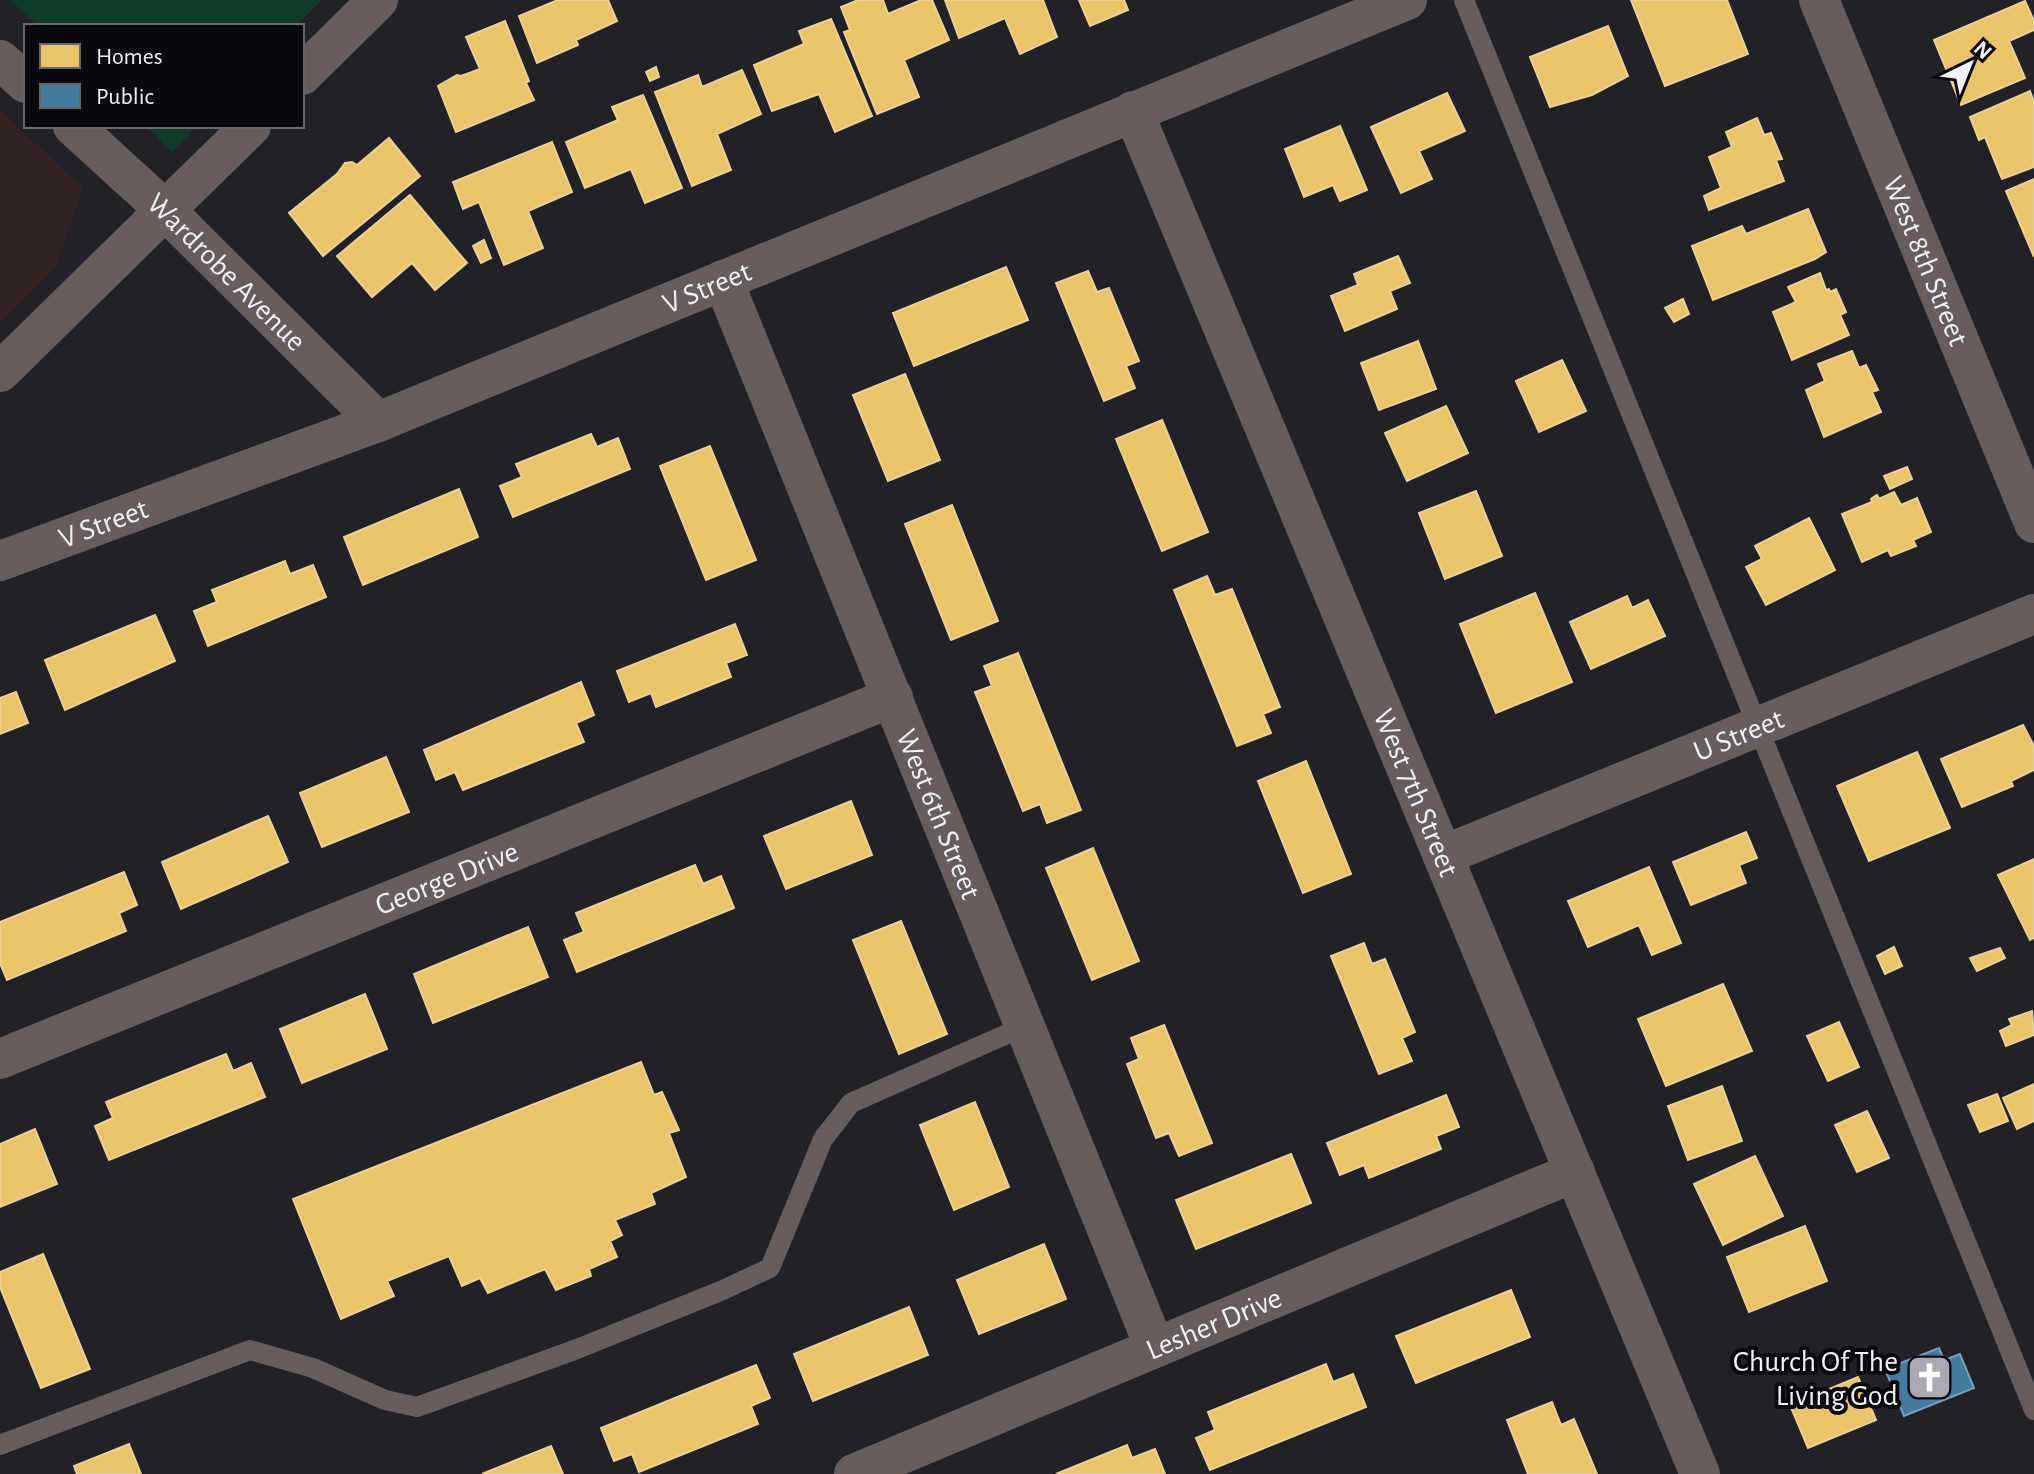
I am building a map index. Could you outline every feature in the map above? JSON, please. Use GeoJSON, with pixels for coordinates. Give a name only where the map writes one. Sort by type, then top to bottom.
{"type":"FeatureCollection","features":[{"type":"Feature","properties":{"kind":"street"},"geometry":{"type":"LineString","coordinates":[[304,73],[378,0]]}},
{"type":"Feature","properties":{"kind":"street","name":"V Street"},"geometry":{"type":"LineString","coordinates":[[0,561],[378,422],[1407,0]]}},
{"type":"Feature","properties":{"kind":"street","name":"West 8th Street"},"geometry":{"type":"LineString","coordinates":[[1819,0],[2034,523]]}},
{"type":"Feature","properties":{"kind":"street"},"geometry":{"type":"LineString","coordinates":[[0,60],[24,81]]}},
{"type":"Feature","properties":{"kind":"street","name":"West 7th Street"},"geometry":{"type":"LineString","coordinates":[[1133,111],[1700,1474]]}},
{"type":"Feature","properties":{"kind":"street","name":"Wardrobe Avenue"},"geometry":{"type":"LineString","coordinates":[[75,128],[165,210],[378,422]]}},
{"type":"Feature","properties":{"kind":"street"},"geometry":{"type":"LineString","coordinates":[[0,372],[249,128]]}},
{"type":"Feature","properties":{"kind":"street","name":"West 6th Street"},"geometry":{"type":"LineString","coordinates":[[723,280],[1155,1348]]}},
{"type":"Feature","properties":{"kind":"street","name":"U Street"},"geometry":{"type":"LineString","coordinates":[[1444,855],[2034,614]]}},
{"type":"Feature","properties":{"kind":"street","name":"George Drive"},"geometry":{"type":"LineString","coordinates":[[0,1059],[893,697]]}},
{"type":"Feature","properties":{"kind":"street","name":"Lesher Drive"},"geometry":{"type":"LineString","coordinates":[[854,1474],[1575,1172]]}},
{"type":"Feature","properties":{"kind":"lane"},"geometry":{"type":"LineString","coordinates":[[1464,0],[2034,1410]]}},
{"type":"Feature","properties":{"kind":"lane"},"geometry":{"type":"LineString","coordinates":[[0,1445],[250,1350],[313,1368],[385,1400],[417,1407],[577,1349],[709,1296],[770,1268],[823,1139],[851,1103],[1025,1026]]}},
{"type":"Feature","properties":{"kind":"shaded area"},"geometry":{"type":"Polygon","coordinates":[[[0,110],[83,188],[56,266],[0,324],[0,110]]]}},
{"type":"Feature","properties":{"kind":"green space"},"geometry":{"type":"Polygon","coordinates":[[[10,0],[322,0],[298,24],[36,24],[10,0]]]}},
{"type":"Feature","properties":{"kind":"green space"},"geometry":{"type":"Polygon","coordinates":[[[147,128],[195,128],[172,152],[147,128]]]}},
{"type":"Feature","properties":{"kind":"building: Homes"},"geometry":{"type":"Polygon","coordinates":[[[558,0],[608,0],[617,21],[576,40],[578,45],[537,63],[519,16],[558,0]]]}},
{"type":"Feature","properties":{"kind":"building: Homes"},"geometry":{"type":"Polygon","coordinates":[[[858,0],[883,0],[888,14],[921,0],[932,0],[949,40],[904,60],[919,97],[877,114],[844,32],[850,30],[841,7],[858,0]]]}},
{"type":"Feature","properties":{"kind":"building: Homes"},"geometry":{"type":"Polygon","coordinates":[[[945,0],[1043,0],[1057,37],[1020,54],[1005,18],[959,38],[945,0]]]}},
{"type":"Feature","properties":{"kind":"building: Homes"},"geometry":{"type":"Polygon","coordinates":[[[1079,0],[1124,0],[1128,10],[1090,26],[1079,0]]]}},
{"type":"Feature","properties":{"kind":"building: Homes"},"geometry":{"type":"Polygon","coordinates":[[[1631,0],[1727,0],[1748,54],[1665,86],[1631,0]]]}},
{"type":"Feature","properties":{"kind":"building: Homes"},"geometry":{"type":"Polygon","coordinates":[[[2025,1],[2034,21],[2034,30],[2009,41],[2025,78],[1961,105],[1934,40],[2025,1]]]}},
{"type":"Feature","properties":{"kind":"building: Homes"},"geometry":{"type":"Polygon","coordinates":[[[831,19],[872,116],[835,132],[819,94],[772,111],[754,65],[804,44],[799,31],[831,19]]]}},
{"type":"Feature","properties":{"kind":"building: Homes"},"geometry":{"type":"Polygon","coordinates":[[[505,21],[534,100],[456,132],[438,86],[457,75],[480,69],[466,37],[505,21]]]}},
{"type":"Feature","properties":{"kind":"building: Homes"},"geometry":{"type":"Polygon","coordinates":[[[1608,26],[1628,76],[1592,95],[1550,107],[1530,57],[1608,26]]]}},
{"type":"Feature","properties":{"kind":"building: Homes"},"geometry":{"type":"Polygon","coordinates":[[[656,67],[659,77],[650,81],[646,72],[656,67]]]}},
{"type":"Feature","properties":{"kind":"building: Homes"},"geometry":{"type":"Polygon","coordinates":[[[742,70],[761,114],[717,134],[731,170],[692,186],[655,92],[698,75],[702,87],[742,70]]]}},
{"type":"Feature","properties":{"kind":"building: Homes"},"geometry":{"type":"Polygon","coordinates":[[[2030,91],[2034,102],[2034,167],[2002,179],[1985,137],[1979,140],[1970,117],[2030,91]]]}},
{"type":"Feature","properties":{"kind":"building: Homes"},"geometry":{"type":"Polygon","coordinates":[[[1447,93],[1465,131],[1419,151],[1432,179],[1401,193],[1371,127],[1447,93]]]}},
{"type":"Feature","properties":{"kind":"building: Homes"},"geometry":{"type":"Polygon","coordinates":[[[643,95],[682,188],[645,203],[631,169],[585,188],[566,142],[618,120],[612,107],[643,95]]]}},
{"type":"Feature","properties":{"kind":"building: Homes"},"geometry":{"type":"Polygon","coordinates":[[[1757,118],[1764,135],[1771,133],[1782,159],[1776,160],[1784,181],[1709,210],[1704,196],[1721,188],[1709,157],[1732,147],[1726,132],[1757,118]]]}},
{"type":"Feature","properties":{"kind":"building: Homes"},"geometry":{"type":"Polygon","coordinates":[[[1340,126],[1367,190],[1340,201],[1333,185],[1304,197],[1285,149],[1340,126]]]}},
{"type":"Feature","properties":{"kind":"building: Homes"},"geometry":{"type":"Polygon","coordinates":[[[389,138],[420,176],[323,256],[289,213],[337,174],[345,163],[357,165],[389,138]]]}},
{"type":"Feature","properties":{"kind":"building: Homes"},"geometry":{"type":"Polygon","coordinates":[[[552,142],[572,192],[528,211],[543,248],[504,265],[479,202],[463,209],[453,182],[552,142]]]}},
{"type":"Feature","properties":{"kind":"building: Homes"},"geometry":{"type":"Polygon","coordinates":[[[2034,179],[2034,257],[2006,191],[2034,179]]]}},
{"type":"Feature","properties":{"kind":"building: Homes"},"geometry":{"type":"Polygon","coordinates":[[[410,195],[467,263],[435,290],[412,263],[372,297],[337,256],[410,195]]]}},
{"type":"Feature","properties":{"kind":"building: Homes"},"geometry":{"type":"Polygon","coordinates":[[[1808,209],[1826,252],[1713,300],[1692,246],[1742,226],[1746,234],[1808,209]]]}},
{"type":"Feature","properties":{"kind":"building: Homes"},"geometry":{"type":"Polygon","coordinates":[[[484,240],[491,258],[481,263],[473,246],[484,240]]]}},
{"type":"Feature","properties":{"kind":"building: Homes"},"geometry":{"type":"Polygon","coordinates":[[[1398,256],[1410,283],[1390,291],[1397,309],[1345,331],[1331,296],[1358,285],[1354,274],[1398,256]]]}},
{"type":"Feature","properties":{"kind":"building: Homes"},"geometry":{"type":"Polygon","coordinates":[[[1006,267],[1028,320],[914,366],[893,313],[1006,267]]]}},
{"type":"Feature","properties":{"kind":"building: Homes"},"geometry":{"type":"Polygon","coordinates":[[[1088,271],[1097,292],[1109,288],[1139,361],[1126,366],[1135,388],[1104,401],[1056,283],[1088,271]]]}},
{"type":"Feature","properties":{"kind":"building: Homes"},"geometry":{"type":"Polygon","coordinates":[[[1820,273],[1826,290],[1836,289],[1846,312],[1840,315],[1849,335],[1792,360],[1773,312],[1796,302],[1788,287],[1820,273]]]}},
{"type":"Feature","properties":{"kind":"building: Homes"},"geometry":{"type":"Polygon","coordinates":[[[1683,299],[1689,314],[1674,322],[1665,308],[1683,299]]]}},
{"type":"Feature","properties":{"kind":"building: Homes"},"geometry":{"type":"Polygon","coordinates":[[[1418,341],[1436,389],[1379,410],[1361,363],[1418,341]]]}},
{"type":"Feature","properties":{"kind":"building: Homes"},"geometry":{"type":"Polygon","coordinates":[[[1852,351],[1859,368],[1866,365],[1878,390],[1872,392],[1881,412],[1824,437],[1806,390],[1825,381],[1818,364],[1852,351]]]}},
{"type":"Feature","properties":{"kind":"building: Homes"},"geometry":{"type":"Polygon","coordinates":[[[1562,360],[1586,411],[1539,432],[1516,381],[1562,360]]]}},
{"type":"Feature","properties":{"kind":"building: Homes"},"geometry":{"type":"Polygon","coordinates":[[[905,374],[940,460],[888,481],[853,395],[905,374]]]}},
{"type":"Feature","properties":{"kind":"building: Homes"},"geometry":{"type":"Polygon","coordinates":[[[1446,406],[1468,453],[1407,481],[1385,433],[1446,406]]]}},
{"type":"Feature","properties":{"kind":"building: Homes"},"geometry":{"type":"Polygon","coordinates":[[[1162,420],[1208,532],[1162,551],[1116,439],[1162,420]]]}},
{"type":"Feature","properties":{"kind":"building: Homes"},"geometry":{"type":"Polygon","coordinates":[[[591,434],[597,447],[618,438],[630,469],[513,517],[500,486],[522,477],[516,464],[591,434]]]}},
{"type":"Feature","properties":{"kind":"building: Homes"},"geometry":{"type":"Polygon","coordinates":[[[710,446],[756,560],[706,580],[660,466],[710,446]]]}},
{"type":"Feature","properties":{"kind":"building: Homes"},"geometry":{"type":"Polygon","coordinates":[[[1907,467],[1912,479],[1890,489],[1884,476],[1907,467]]]}},
{"type":"Feature","properties":{"kind":"building: Homes"},"geometry":{"type":"Polygon","coordinates":[[[459,489],[478,537],[363,585],[344,537],[459,489]]]}},
{"type":"Feature","properties":{"kind":"building: Homes"},"geometry":{"type":"Polygon","coordinates":[[[1476,491],[1502,556],[1445,579],[1419,513],[1476,491]]]}},
{"type":"Feature","properties":{"kind":"building: Homes"},"geometry":{"type":"Polygon","coordinates":[[[1894,492],[1901,505],[1917,498],[1931,532],[1913,540],[1916,546],[1891,556],[1888,550],[1862,562],[1842,514],[1872,502],[1871,499],[1877,495],[1879,499],[1894,492]]]}},
{"type":"Feature","properties":{"kind":"building: Homes"},"geometry":{"type":"Polygon","coordinates":[[[952,505],[998,621],[951,640],[905,524],[952,505]]]}},
{"type":"Feature","properties":{"kind":"building: Homes"},"geometry":{"type":"Polygon","coordinates":[[[1809,518],[1835,570],[1766,605],[1746,567],[1762,559],[1755,546],[1809,518]]]}},
{"type":"Feature","properties":{"kind":"building: Homes"},"geometry":{"type":"Polygon","coordinates":[[[285,561],[290,574],[313,565],[326,597],[208,646],[194,611],[217,602],[212,590],[285,561]]]}},
{"type":"Feature","properties":{"kind":"building: Homes"},"geometry":{"type":"Polygon","coordinates":[[[1207,576],[1215,595],[1232,589],[1280,707],[1263,714],[1271,733],[1237,746],[1174,590],[1207,576]]]}},
{"type":"Feature","properties":{"kind":"building: Homes"},"geometry":{"type":"Polygon","coordinates":[[[1535,593],[1572,682],[1496,713],[1460,624],[1535,593]]]}},
{"type":"Feature","properties":{"kind":"building: Homes"},"geometry":{"type":"Polygon","coordinates":[[[1627,596],[1632,608],[1648,600],[1665,636],[1591,669],[1570,622],[1627,596]]]}},
{"type":"Feature","properties":{"kind":"building: Homes"},"geometry":{"type":"Polygon","coordinates":[[[155,615],[175,661],[65,710],[45,660],[155,615]]]}},
{"type":"Feature","properties":{"kind":"building: Homes"},"geometry":{"type":"Polygon","coordinates":[[[735,624],[747,655],[726,663],[731,677],[656,707],[651,693],[629,702],[617,671],[735,624]]]}},
{"type":"Feature","properties":{"kind":"building: Homes"},"geometry":{"type":"Polygon","coordinates":[[[1018,653],[1081,810],[1047,823],[1040,804],[1023,811],[975,692],[992,686],[984,666],[1018,653]]]}},
{"type":"Feature","properties":{"kind":"building: Homes"},"geometry":{"type":"Polygon","coordinates":[[[581,682],[594,715],[576,723],[584,742],[463,790],[455,772],[436,780],[424,750],[581,682]]]}},
{"type":"Feature","properties":{"kind":"building: Homes"},"geometry":{"type":"Polygon","coordinates":[[[16,692],[28,723],[0,734],[0,698],[16,692]]]}},
{"type":"Feature","properties":{"kind":"building: Homes"},"geometry":{"type":"Polygon","coordinates":[[[2023,725],[2034,746],[2034,770],[2011,781],[2013,786],[1962,807],[1941,759],[2023,725]]]}},
{"type":"Feature","properties":{"kind":"building: Homes"},"geometry":{"type":"Polygon","coordinates":[[[1917,752],[1950,828],[1869,861],[1837,786],[1917,752]]]}},
{"type":"Feature","properties":{"kind":"building: Homes"},"geometry":{"type":"Polygon","coordinates":[[[386,757],[409,812],[322,847],[300,793],[386,757]]]}},
{"type":"Feature","properties":{"kind":"building: Homes"},"geometry":{"type":"Polygon","coordinates":[[[1306,761],[1351,874],[1303,893],[1258,781],[1306,761]]]}},
{"type":"Feature","properties":{"kind":"building: Homes"},"geometry":{"type":"Polygon","coordinates":[[[851,801],[872,855],[786,889],[764,836],[851,801]]]}},
{"type":"Feature","properties":{"kind":"building: Homes"},"geometry":{"type":"Polygon","coordinates":[[[268,816],[288,862],[181,909],[162,862],[268,816]]]}},
{"type":"Feature","properties":{"kind":"building: Homes"},"geometry":{"type":"Polygon","coordinates":[[[1746,832],[1757,858],[1739,865],[1746,883],[1691,905],[1673,862],[1746,832]]]}},
{"type":"Feature","properties":{"kind":"building: Homes"},"geometry":{"type":"Polygon","coordinates":[[[1093,848],[1139,961],[1092,980],[1046,868],[1093,848]]]}},
{"type":"Feature","properties":{"kind":"building: Homes"},"geometry":{"type":"Polygon","coordinates":[[[2034,859],[2034,938],[2030,940],[1998,875],[2034,859]]]}},
{"type":"Feature","properties":{"kind":"building: Homes"},"geometry":{"type":"Polygon","coordinates":[[[695,865],[703,884],[721,876],[734,908],[577,972],[564,940],[584,932],[576,913],[695,865]]]}},
{"type":"Feature","properties":{"kind":"building: Homes"},"geometry":{"type":"Polygon","coordinates":[[[1649,867],[1681,943],[1652,955],[1639,925],[1588,947],[1568,901],[1649,867]]]}},
{"type":"Feature","properties":{"kind":"building: Homes"},"geometry":{"type":"Polygon","coordinates":[[[124,872],[137,905],[119,913],[126,931],[7,980],[0,963],[0,922],[124,872]]]}},
{"type":"Feature","properties":{"kind":"building: Homes"},"geometry":{"type":"Polygon","coordinates":[[[901,921],[947,1034],[899,1054],[853,940],[901,921]]]}},
{"type":"Feature","properties":{"kind":"building: Homes"},"geometry":{"type":"Polygon","coordinates":[[[528,927],[548,977],[433,1023],[414,974],[528,927]]]}},
{"type":"Feature","properties":{"kind":"building: Homes"},"geometry":{"type":"Polygon","coordinates":[[[1364,943],[1372,964],[1385,959],[1415,1032],[1402,1038],[1412,1061],[1379,1074],[1331,956],[1364,943]]]}},
{"type":"Feature","properties":{"kind":"building: Homes"},"geometry":{"type":"Polygon","coordinates":[[[1894,947],[1902,966],[1885,974],[1877,956],[1894,947]]]}},
{"type":"Feature","properties":{"kind":"building: Homes"},"geometry":{"type":"Polygon","coordinates":[[[2000,948],[2005,958],[1977,971],[1970,958],[2000,948]]]}},
{"type":"Feature","properties":{"kind":"building: Homes"},"geometry":{"type":"Polygon","coordinates":[[[1723,984],[1752,1051],[1666,1086],[1638,1019],[1723,984]]]}},
{"type":"Feature","properties":{"kind":"building: Homes"},"geometry":{"type":"Polygon","coordinates":[[[365,994],[387,1049],[302,1083],[280,1029],[365,994]]]}},
{"type":"Feature","properties":{"kind":"building: Homes"},"geometry":{"type":"Polygon","coordinates":[[[2032,1011],[2034,1035],[2006,1046],[2000,1031],[2012,1025],[2009,1019],[2032,1011]]]}},
{"type":"Feature","properties":{"kind":"building: Homes"},"geometry":{"type":"Polygon","coordinates":[[[1839,1022],[1859,1067],[1828,1081],[1807,1036],[1839,1022]]]}},
{"type":"Feature","properties":{"kind":"building: Homes"},"geometry":{"type":"Polygon","coordinates":[[[1164,1025],[1212,1143],[1179,1156],[1169,1133],[1156,1138],[1127,1064],[1139,1059],[1131,1038],[1164,1025]]]}},
{"type":"Feature","properties":{"kind":"building: Homes"},"geometry":{"type":"Polygon","coordinates":[[[226,1054],[233,1071],[251,1063],[265,1097],[109,1160],[95,1126],[113,1118],[106,1102],[226,1054]]]}},
{"type":"Feature","properties":{"kind":"building: Homes"},"geometry":{"type":"Polygon","coordinates":[[[641,1062],[654,1095],[662,1092],[679,1130],[669,1133],[686,1177],[651,1193],[655,1204],[615,1220],[622,1235],[610,1241],[617,1257],[589,1269],[591,1276],[556,1290],[545,1269],[488,1293],[480,1278],[462,1286],[449,1256],[387,1281],[394,1296],[341,1319],[293,1199],[641,1062]]]}},
{"type":"Feature","properties":{"kind":"building: Homes"},"geometry":{"type":"Polygon","coordinates":[[[2034,1084],[2034,1121],[2017,1129],[2003,1098],[2034,1084]]]}},
{"type":"Feature","properties":{"kind":"building: Homes"},"geometry":{"type":"Polygon","coordinates":[[[1722,1086],[1742,1141],[1688,1160],[1668,1106],[1722,1086]]]}},
{"type":"Feature","properties":{"kind":"building: Homes"},"geometry":{"type":"Polygon","coordinates":[[[1997,1094],[2008,1121],[1980,1132],[1968,1105],[1997,1094]]]}},
{"type":"Feature","properties":{"kind":"building: Homes"},"geometry":{"type":"Polygon","coordinates":[[[1446,1095],[1459,1127],[1436,1136],[1441,1149],[1369,1178],[1364,1165],[1340,1175],[1327,1143],[1446,1095]]]}},
{"type":"Feature","properties":{"kind":"building: Homes"},"geometry":{"type":"Polygon","coordinates":[[[975,1102],[1009,1187],[954,1210],[920,1125],[975,1102]]]}},
{"type":"Feature","properties":{"kind":"building: Homes"},"geometry":{"type":"Polygon","coordinates":[[[1867,1111],[1889,1158],[1857,1172],[1835,1125],[1867,1111]]]}},
{"type":"Feature","properties":{"kind":"building: Homes"},"geometry":{"type":"Polygon","coordinates":[[[35,1129],[57,1184],[0,1207],[0,1144],[35,1129]]]}},
{"type":"Feature","properties":{"kind":"building: Homes"},"geometry":{"type":"Polygon","coordinates":[[[1291,1154],[1311,1203],[1196,1249],[1176,1200],[1291,1154]]]}},
{"type":"Feature","properties":{"kind":"building: Homes"},"geometry":{"type":"Polygon","coordinates":[[[1755,1156],[1783,1216],[1723,1245],[1694,1184],[1755,1156]]]}},
{"type":"Feature","properties":{"kind":"building: Homes"},"geometry":{"type":"Polygon","coordinates":[[[1805,1226],[1827,1281],[1749,1312],[1727,1257],[1805,1226]]]}},
{"type":"Feature","properties":{"kind":"building: Homes"},"geometry":{"type":"Polygon","coordinates":[[[1044,1244],[1066,1299],[979,1334],[957,1280],[1044,1244]]]}},
{"type":"Feature","properties":{"kind":"building: Homes"},"geometry":{"type":"Polygon","coordinates":[[[43,1254],[90,1369],[41,1388],[0,1287],[0,1272],[43,1254]]]}},
{"type":"Feature","properties":{"kind":"building: Homes"},"geometry":{"type":"Polygon","coordinates":[[[1511,1290],[1530,1337],[1416,1383],[1396,1336],[1511,1290]]]}},
{"type":"Feature","properties":{"kind":"building: Homes"},"geometry":{"type":"Polygon","coordinates":[[[909,1307],[928,1355],[813,1401],[794,1354],[909,1307]]]}},
{"type":"Feature","properties":{"kind":"building: Homes"},"geometry":{"type":"Polygon","coordinates":[[[1326,1364],[1333,1382],[1353,1374],[1366,1407],[1210,1470],[1196,1438],[1215,1430],[1208,1412],[1326,1364]]]}},
{"type":"Feature","properties":{"kind":"building: Homes"},"geometry":{"type":"Polygon","coordinates":[[[756,1365],[770,1398],[751,1406],[758,1424],[639,1472],[632,1454],[614,1461],[601,1428],[756,1365]]]}},
{"type":"Feature","properties":{"kind":"building: Homes"},"geometry":{"type":"Polygon","coordinates":[[[1858,1377],[1876,1420],[1808,1448],[1790,1405],[1858,1377]]]}},
{"type":"Feature","properties":{"kind":"building: Homes"},"geometry":{"type":"Polygon","coordinates":[[[1552,1402],[1561,1425],[1574,1419],[1597,1474],[1528,1474],[1507,1420],[1552,1402]]]}},
{"type":"Feature","properties":{"kind":"building: Homes"},"geometry":{"type":"Polygon","coordinates":[[[129,1444],[141,1474],[77,1474],[74,1466],[129,1444]]]}},
{"type":"Feature","properties":{"kind":"building: Homes"},"geometry":{"type":"Polygon","coordinates":[[[1127,1445],[1132,1458],[1155,1449],[1165,1474],[1056,1474],[1127,1445]]]}},
{"type":"Feature","properties":{"kind":"building: Homes"},"geometry":{"type":"Polygon","coordinates":[[[551,1446],[563,1474],[482,1474],[551,1446]]]}},
{"type":"Feature","properties":{"kind":"building: Public","name":"Church Of The Living God"},"geometry":{"type":"Polygon","coordinates":[[[1939,1348],[1944,1360],[1960,1354],[1974,1388],[1904,1416],[1885,1369],[1939,1348]]]}},
{"type":"Feature","properties":{"kind":"place","name":"Church Of The Living God"},"geometry":{"type":"Point","coordinates":[1929,1378]}}]}
